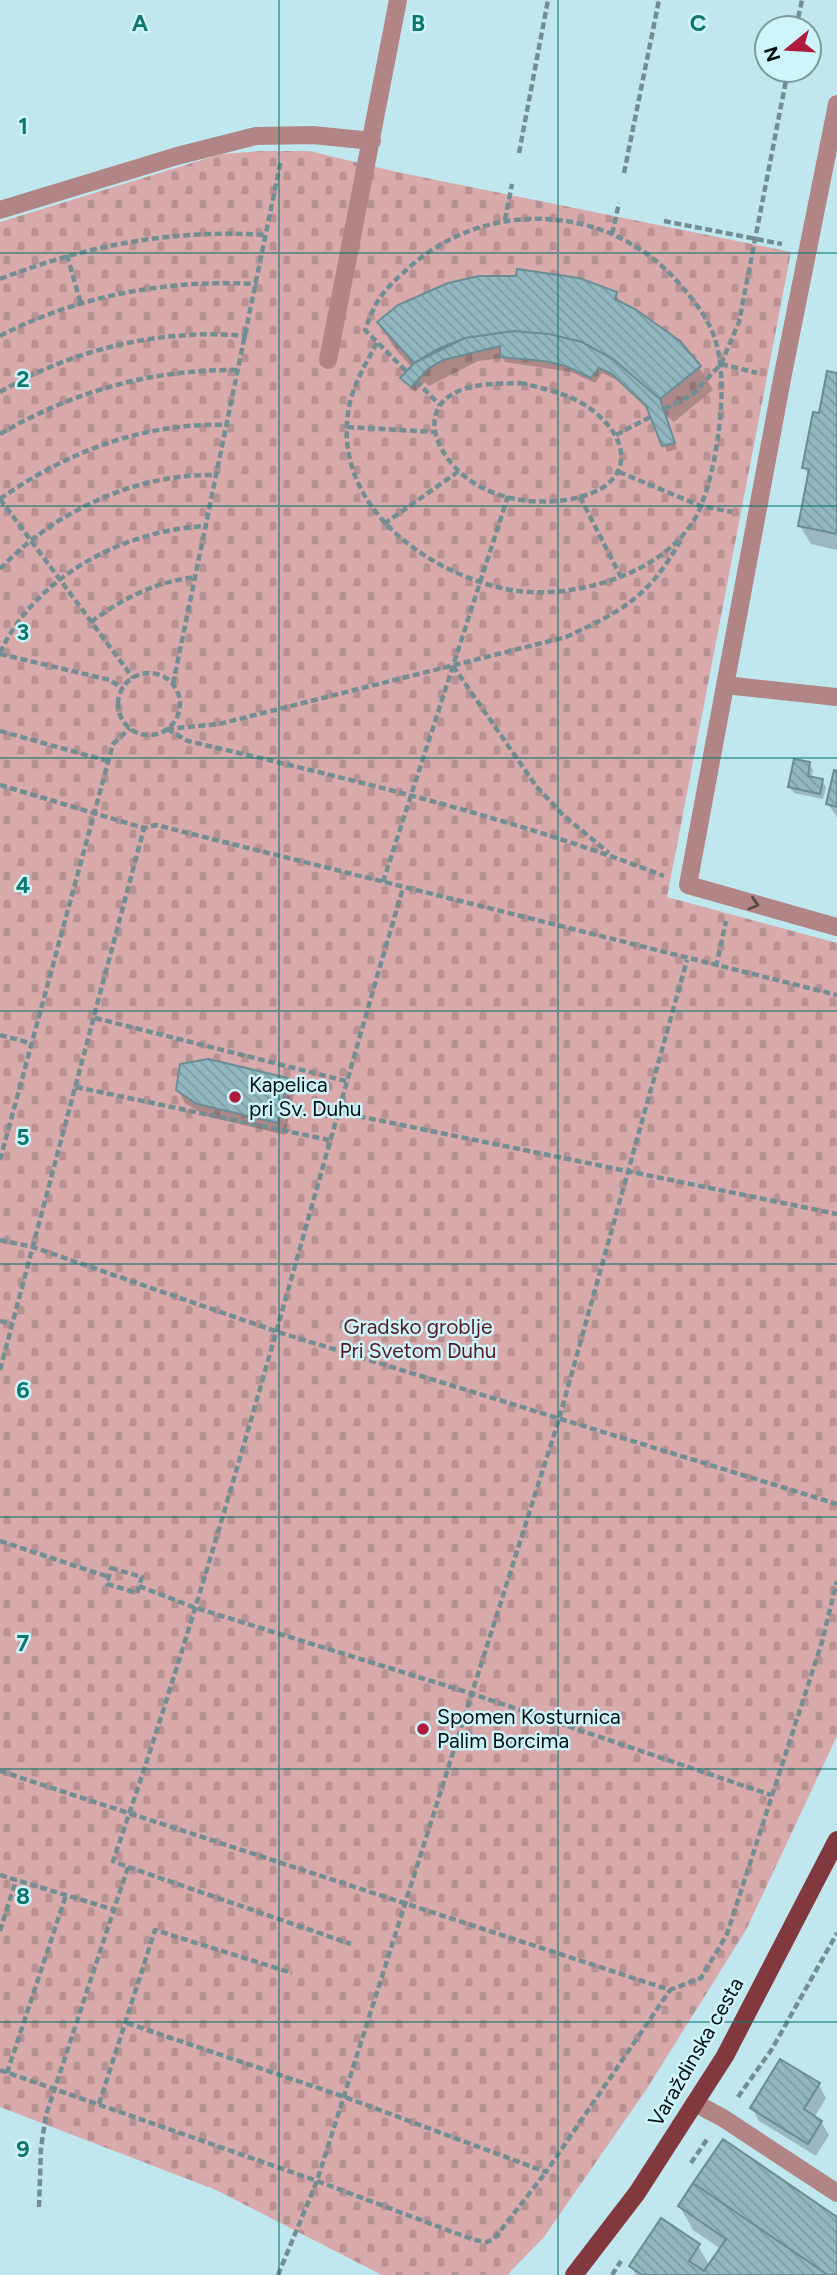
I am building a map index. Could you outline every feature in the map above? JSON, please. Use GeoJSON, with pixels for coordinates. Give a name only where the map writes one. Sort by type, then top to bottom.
{"type":"FeatureCollection","features":[{"type":"Feature","properties":{"kind":"main road","name":"Varaždinska cesta"},"geometry":{"type":"LineString","coordinates":[[574,2275],[637,2193],[725,2056],[837,1840]]}},
{"type":"Feature","properties":{"kind":"lane"},"geometry":{"type":"LineString","coordinates":[[328,360],[398,0]]}},
{"type":"Feature","properties":{"kind":"lane"},"geometry":{"type":"LineString","coordinates":[[837,104],[807,249],[688,885],[837,927]]}},
{"type":"Feature","properties":{"kind":"lane"},"geometry":{"type":"LineString","coordinates":[[0,209],[256,136],[313,135],[372,141]]}},
{"type":"Feature","properties":{"kind":"lane"},"geometry":{"type":"LineString","coordinates":[[725,685],[837,697]]}},
{"type":"Feature","properties":{"kind":"lane"},"geometry":{"type":"LineString","coordinates":[[695,2103],[723,2118],[837,2193]]}},
{"type":"Feature","properties":{"kind":"path"},"geometry":{"type":"LineString","coordinates":[[519,153],[548,0]]}},
{"type":"Feature","properties":{"kind":"path"},"geometry":{"type":"LineString","coordinates":[[624,173],[659,0]]}},
{"type":"Feature","properties":{"kind":"path"},"geometry":{"type":"LineString","coordinates":[[664,409],[692,395],[720,364],[739,322],[785,84]]}},
{"type":"Feature","properties":{"kind":"path"},"geometry":{"type":"LineString","coordinates":[[167,729],[174,722],[180,703],[173,684],[229,425],[286,136]]}},
{"type":"Feature","properties":{"kind":"path"},"geometry":{"type":"LineString","coordinates":[[505,220],[513,184]]}},
{"type":"Feature","properties":{"kind":"path"},"geometry":{"type":"LineString","coordinates":[[612,234],[619,203]]}},
{"type":"Feature","properties":{"kind":"path"},"geometry":{"type":"LineString","coordinates":[[173,684],[156,673],[133,678],[123,689],[119,710],[130,728],[148,734],[219,723],[566,637],[635,600],[664,570],[701,506],[714,450],[720,364],[714,337],[701,311],[669,271],[632,243],[612,234],[558,220],[505,220],[476,226],[427,252],[376,298],[365,330],[406,371]]}},
{"type":"Feature","properties":{"kind":"path"},"geometry":{"type":"LineString","coordinates":[[664,221],[807,249]]}},
{"type":"Feature","properties":{"kind":"path"},"geometry":{"type":"LineString","coordinates":[[0,279],[107,244],[196,233],[266,235]]}},
{"type":"Feature","properties":{"kind":"path"},"geometry":{"type":"LineString","coordinates":[[67,255],[81,304]]}},
{"type":"Feature","properties":{"kind":"path"},"geometry":{"type":"LineString","coordinates":[[0,336],[81,304],[146,289],[220,282],[257,284]]}},
{"type":"Feature","properties":{"kind":"path"},"geometry":{"type":"LineString","coordinates":[[0,392],[51,367],[133,342],[190,334],[247,336]]}},
{"type":"Feature","properties":{"kind":"path"},"geometry":{"type":"LineString","coordinates":[[377,343],[355,386],[347,427],[354,472],[374,513],[421,553],[448,568],[481,581],[502,588],[530,591],[596,585],[621,578],[650,562],[682,538]]}},
{"type":"Feature","properties":{"kind":"path"},"geometry":{"type":"LineString","coordinates":[[720,364],[769,375]]}},
{"type":"Feature","properties":{"kind":"path"},"geometry":{"type":"LineString","coordinates":[[0,434],[44,410],[118,383],[166,373],[240,370]]}},
{"type":"Feature","properties":{"kind":"path"},"geometry":{"type":"LineString","coordinates":[[416,381],[440,405]]}},
{"type":"Feature","properties":{"kind":"path"},"geometry":{"type":"LineString","coordinates":[[520,383],[554,390],[585,405],[615,435],[621,461],[619,472],[605,486],[580,497],[546,503],[488,490],[459,471],[442,454],[434,432],[440,405],[466,388],[520,383]]}},
{"type":"Feature","properties":{"kind":"path"},"geometry":{"type":"LineString","coordinates":[[615,435],[652,416]]}},
{"type":"Feature","properties":{"kind":"path"},"geometry":{"type":"LineString","coordinates":[[133,678],[0,498],[75,455],[115,440],[138,433],[200,424],[229,425]]}},
{"type":"Feature","properties":{"kind":"path"},"geometry":{"type":"LineString","coordinates":[[347,427],[434,432]]}},
{"type":"Feature","properties":{"kind":"path"},"geometry":{"type":"LineString","coordinates":[[384,524],[459,471]]}},
{"type":"Feature","properties":{"kind":"path"},"geometry":{"type":"LineString","coordinates":[[619,472],[701,506]]}},
{"type":"Feature","properties":{"kind":"path"},"geometry":{"type":"LineString","coordinates":[[0,569],[30,540],[75,511],[112,494],[164,479],[218,475]]}},
{"type":"Feature","properties":{"kind":"path"},"geometry":{"type":"LineString","coordinates":[[383,882],[508,496]]}},
{"type":"Feature","properties":{"kind":"path"},"geometry":{"type":"LineString","coordinates":[[580,497],[621,578]]}},
{"type":"Feature","properties":{"kind":"path"},"geometry":{"type":"LineString","coordinates":[[123,689],[110,680],[0,654],[7,637],[22,618],[83,564],[136,538],[163,530],[208,526]]}},
{"type":"Feature","properties":{"kind":"path"},"geometry":{"type":"LineString","coordinates":[[91,622],[130,596],[169,582],[197,577]]}},
{"type":"Feature","properties":{"kind":"path"},"geometry":{"type":"LineString","coordinates":[[453,666],[536,786],[563,815],[612,856]]}},
{"type":"Feature","properties":{"kind":"path"},"geometry":{"type":"LineString","coordinates":[[0,1160],[113,744],[130,728]]}},
{"type":"Feature","properties":{"kind":"path"},"geometry":{"type":"LineString","coordinates":[[167,729],[188,741],[412,793],[612,856],[688,885]]}},
{"type":"Feature","properties":{"kind":"path"},"geometry":{"type":"LineString","coordinates":[[0,731],[108,761]]}},
{"type":"Feature","properties":{"kind":"path"},"geometry":{"type":"LineString","coordinates":[[0,785],[144,828],[156,825],[687,960],[837,995]]}},
{"type":"Feature","properties":{"kind":"path"},"geometry":{"type":"LineString","coordinates":[[0,1370],[144,828]]}},
{"type":"Feature","properties":{"kind":"path"},"geometry":{"type":"LineString","coordinates":[[351,1944],[113,1861],[278,1332],[329,1140],[403,888]]}},
{"type":"Feature","properties":{"kind":"path"},"geometry":{"type":"LineString","coordinates":[[716,967],[726,924],[724,895]]}},
{"type":"Feature","properties":{"kind":"path"},"geometry":{"type":"LineString","coordinates":[[278,2275],[317,2181],[559,1419],[631,1171],[687,960]]}},
{"type":"Feature","properties":{"kind":"path"},"geometry":{"type":"LineString","coordinates":[[95,1018],[346,1081]]}},
{"type":"Feature","properties":{"kind":"path"},"geometry":{"type":"LineString","coordinates":[[0,1035],[30,1043]]}},
{"type":"Feature","properties":{"kind":"path"},"geometry":{"type":"LineString","coordinates":[[76,1087],[329,1140]]}},
{"type":"Feature","properties":{"kind":"path"},"geometry":{"type":"LineString","coordinates":[[338,1112],[837,1214]]}},
{"type":"Feature","properties":{"kind":"path"},"geometry":{"type":"LineString","coordinates":[[0,1240],[33,1247],[278,1332],[837,1504]]}},
{"type":"Feature","properties":{"kind":"path"},"geometry":{"type":"LineString","coordinates":[[0,1321],[12,1324]]}},
{"type":"Feature","properties":{"kind":"path"},"geometry":{"type":"LineString","coordinates":[[0,1541],[109,1577]]}},
{"type":"Feature","properties":{"kind":"path"},"geometry":{"type":"LineString","coordinates":[[111,1568],[142,1577],[139,1586],[137,1593],[107,1584],[111,1568]]}},
{"type":"Feature","properties":{"kind":"path"},"geometry":{"type":"LineString","coordinates":[[0,2070],[317,2181],[474,2241],[487,2242],[494,2239],[546,2172],[670,1990],[701,1978],[715,1958],[727,1934],[822,1642],[837,1581]]}},
{"type":"Feature","properties":{"kind":"path"},"geometry":{"type":"LineString","coordinates":[[139,1586],[193,1607],[470,1693],[771,1795]]}},
{"type":"Feature","properties":{"kind":"path"},"geometry":{"type":"LineString","coordinates":[[0,1771],[670,1990]]}},
{"type":"Feature","properties":{"kind":"path"},"geometry":{"type":"LineString","coordinates":[[39,2207],[41,2148],[46,2115],[128,1867]]}},
{"type":"Feature","properties":{"kind":"path"},"geometry":{"type":"LineString","coordinates":[[0,1875],[115,1910]]}},
{"type":"Feature","properties":{"kind":"path"},"geometry":{"type":"LineString","coordinates":[[0,1931],[16,1880]]}},
{"type":"Feature","properties":{"kind":"path"},"geometry":{"type":"LineString","coordinates":[[7,2073],[66,1895]]}},
{"type":"Feature","properties":{"kind":"path"},"geometry":{"type":"LineString","coordinates":[[99,2104],[155,1930],[292,1973]]}},
{"type":"Feature","properties":{"kind":"path"},"geometry":{"type":"LineString","coordinates":[[127,2023],[342,2096],[546,2172]]}},
{"type":"Feature","properties":{"kind":"green space","name":"Gradsko groblje Pri Svetom Duhu"},"geometry":{"type":"Polygon","coordinates":[[[309,151],[397,172],[791,252],[667,897],[837,943],[837,1736],[746,1930],[646,2090],[544,2237],[507,2275],[382,2275],[216,2190],[0,2107],[0,222],[221,154],[309,151]]]}},
{"type":"Feature","properties":{"kind":"building"},"geometry":{"type":"Polygon","coordinates":[[[517,269],[579,278],[617,292],[615,299],[635,309],[680,341],[701,366],[660,399],[613,359],[582,342],[549,334],[513,331],[465,338],[414,363],[377,322],[398,305],[448,283],[479,276],[516,276],[517,269]]]}},
{"type":"Feature","properties":{"kind":"building"},"geometry":{"type":"Polygon","coordinates":[[[513,331],[549,334],[582,342],[613,359],[660,399],[675,443],[662,446],[646,406],[612,374],[599,368],[591,378],[566,366],[500,357],[500,346],[443,360],[428,369],[411,387],[400,378],[414,363],[438,349],[465,338],[513,331]]]}},
{"type":"Feature","properties":{"kind":"building"},"geometry":{"type":"Polygon","coordinates":[[[827,371],[837,373],[837,534],[798,526],[809,469],[802,468],[813,412],[819,413],[827,371]]]}},
{"type":"Feature","properties":{"kind":"building"},"geometry":{"type":"Polygon","coordinates":[[[794,759],[810,762],[808,776],[823,779],[820,794],[788,787],[794,759]]]}},
{"type":"Feature","properties":{"kind":"building"},"geometry":{"type":"Polygon","coordinates":[[[834,770],[837,771],[837,807],[826,804],[834,770]]]}},
{"type":"Feature","properties":{"kind":"building","name":"Kapelica pri Sv. Duhu"},"geometry":{"type":"Polygon","coordinates":[[[208,1059],[288,1078],[278,1123],[197,1104],[176,1090],[180,1064],[208,1059]]]}},
{"type":"Feature","properties":{"kind":"building"},"geometry":{"type":"Polygon","coordinates":[[[780,2059],[820,2083],[804,2109],[822,2121],[808,2144],[750,2108],[780,2059]]]}},
{"type":"Feature","properties":{"kind":"building"},"geometry":{"type":"Polygon","coordinates":[[[723,2139],[837,2217],[837,2275],[828,2275],[693,2183],[723,2139]]]}},
{"type":"Feature","properties":{"kind":"building"},"geometry":{"type":"Polygon","coordinates":[[[693,2183],[828,2275],[642,2275],[629,2266],[661,2218],[700,2244],[689,2261],[704,2271],[726,2239],[678,2206],[693,2183]]]}},
{"type":"Feature","properties":{"kind":"place","name":"Kapelica pri Sv. Duhu"},"geometry":{"type":"Point","coordinates":[235,1097]}},
{"type":"Feature","properties":{"kind":"place","name":"Spomen Kosturnica Palim Borcima"},"geometry":{"type":"Point","coordinates":[423,1729]}}]}
